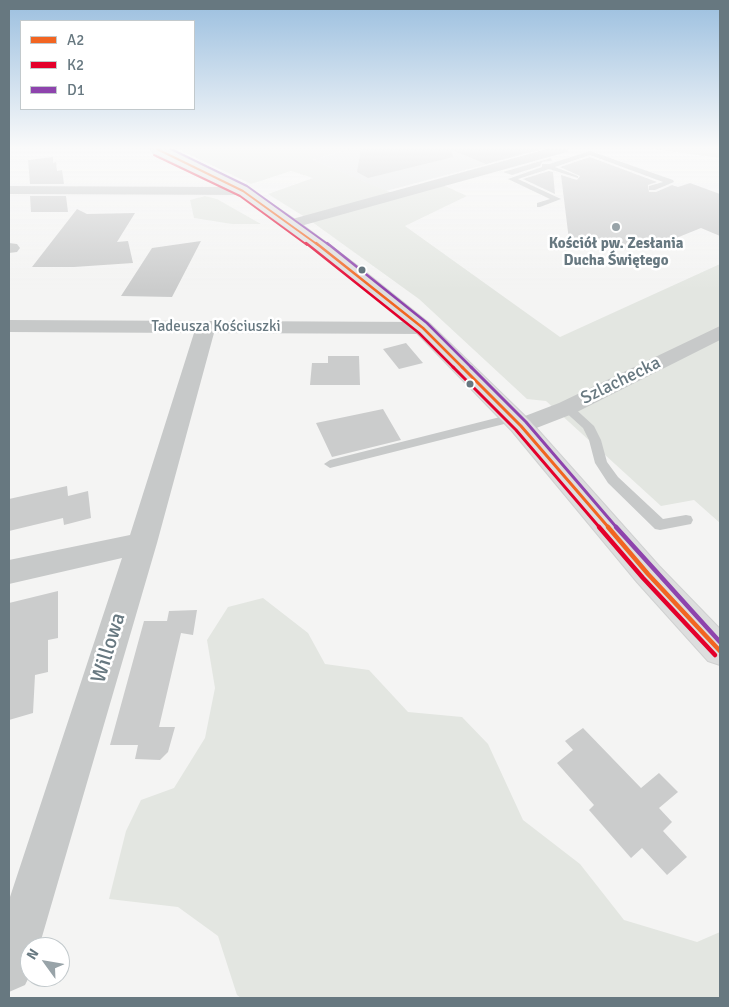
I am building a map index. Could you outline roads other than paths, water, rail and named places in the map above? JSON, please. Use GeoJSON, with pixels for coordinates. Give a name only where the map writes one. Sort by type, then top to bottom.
{"type":"FeatureCollection","features":[{"type":"Feature","properties":{"kind":"main road"},"geometry":{"type":"LineString","coordinates":[[249,196],[290,224],[380,292],[423,328],[516,422],[648,574],[720,651]]}},
{"type":"Feature","properties":{"kind":"street"},"geometry":{"type":"LineString","coordinates":[[290,224],[392,196]]}},
{"type":"Feature","properties":{"kind":"street","name":"Tadeusza Kościuszki"},"geometry":{"type":"LineString","coordinates":[[9,326],[423,328]]}},
{"type":"Feature","properties":{"kind":"street","name":"Willowa"},"geometry":{"type":"LineString","coordinates":[[9,969],[142,543],[206,327]]}},
{"type":"Feature","properties":{"kind":"street","name":"Szlachecka"},"geometry":{"type":"LineString","coordinates":[[516,422],[567,408],[720,332]]}},
{"type":"Feature","properties":{"kind":"street"},"geometry":{"type":"LineString","coordinates":[[9,572],[142,543]]}},
{"type":"Feature","properties":{"kind":"lane"},"geometry":{"type":"LineString","coordinates":[[540,205],[557,199],[550,196]]}},
{"type":"Feature","properties":{"kind":"lane"},"geometry":{"type":"LineString","coordinates":[[567,408],[588,426],[595,440],[601,463],[613,480],[660,525],[686,520]]}},
{"type":"Feature","properties":{"kind":"lane"},"geometry":{"type":"LineString","coordinates":[[330,464],[516,422]]}},
{"type":"Feature","properties":{"kind":"place","name":"Kościół pw. Zesłania Ducha Świętego"},"geometry":{"type":"Point","coordinates":[616,227]}}]}
